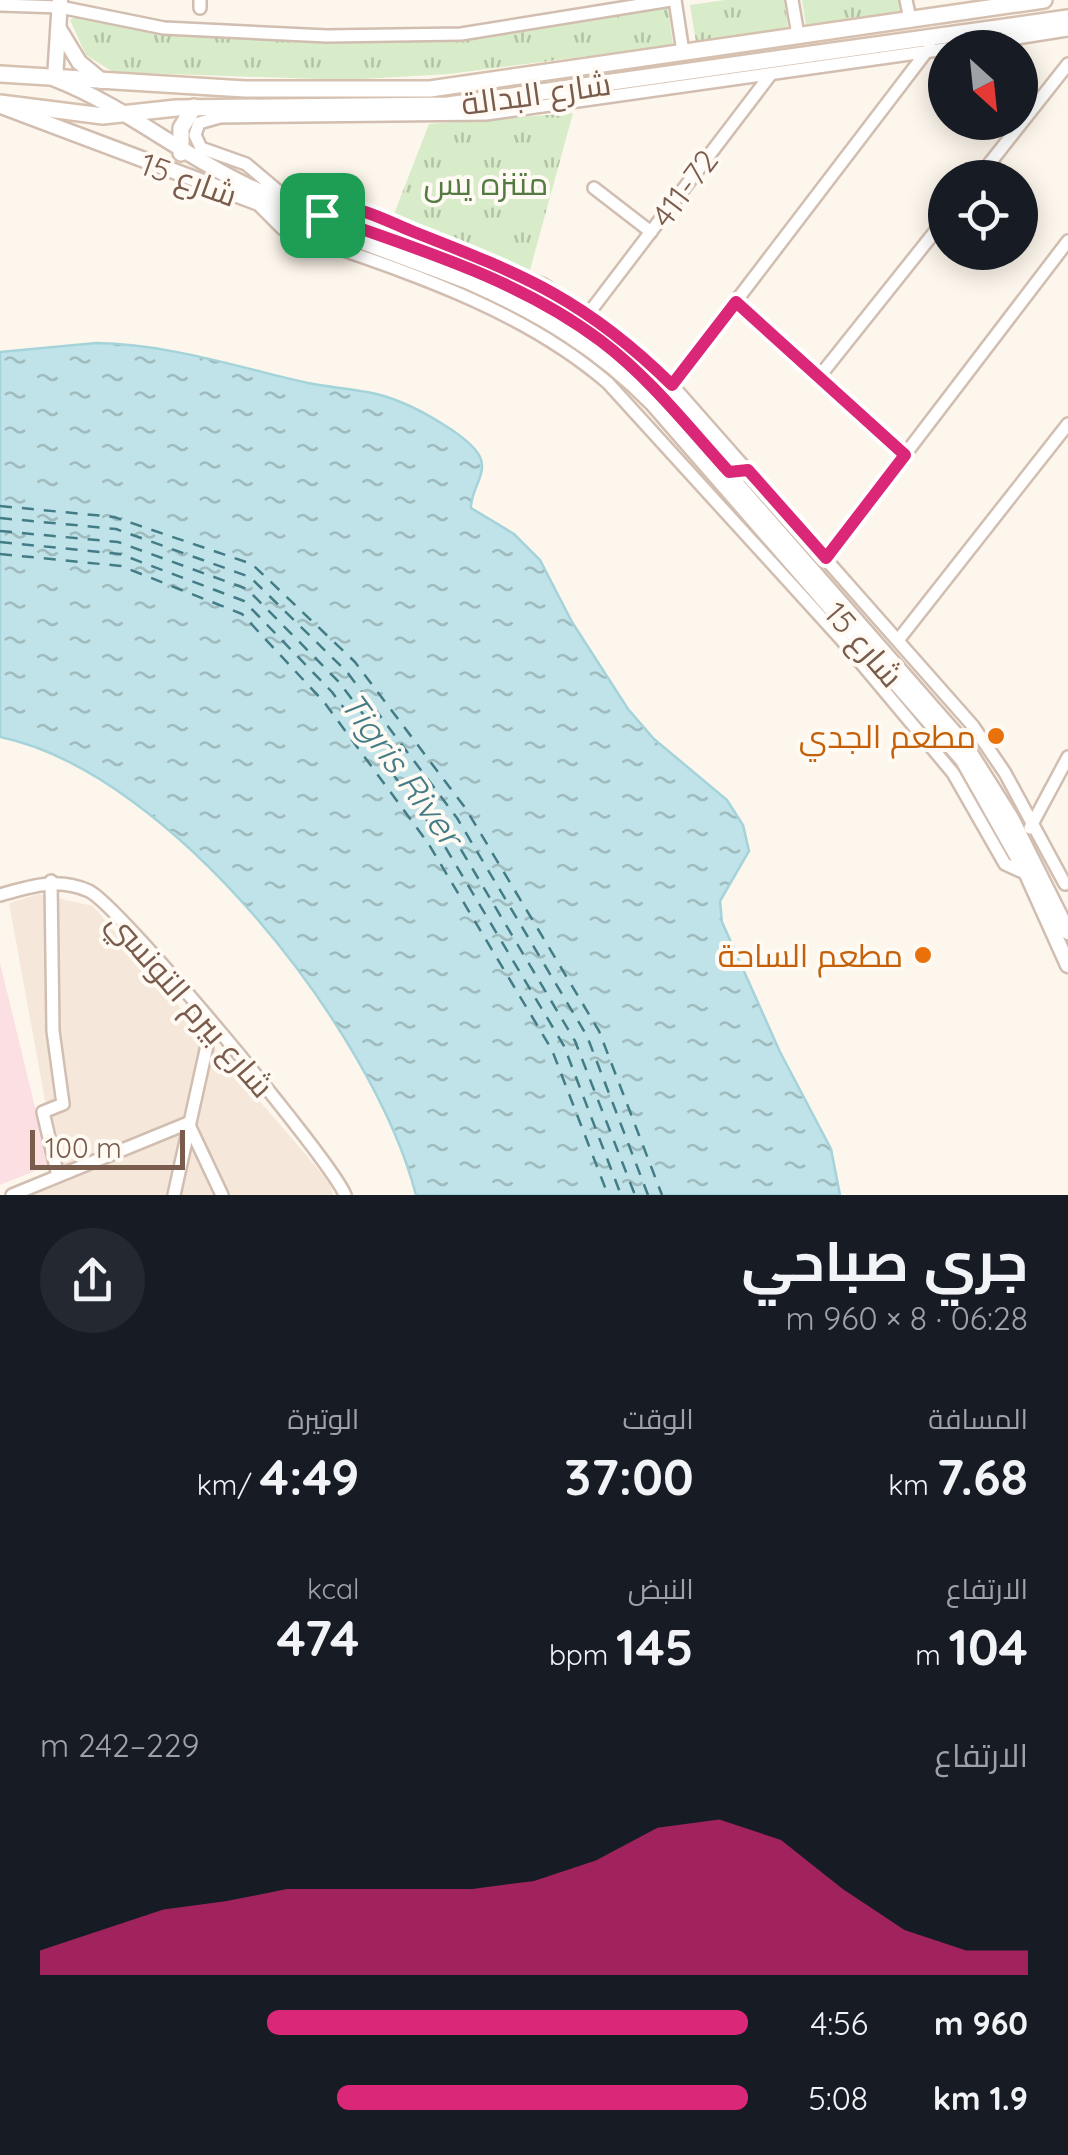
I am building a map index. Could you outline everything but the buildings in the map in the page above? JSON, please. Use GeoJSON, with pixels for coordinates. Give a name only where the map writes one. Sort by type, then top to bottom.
{"type":"FeatureCollection","features":[{"type":"Feature","properties":{"kind":"main road","name":"شارع البدالة"},"geometry":{"type":"LineString","coordinates":[[0,74],[295,91],[430,88],[1044,0]]}},
{"type":"Feature","properties":{"kind":"main road"},"geometry":{"type":"LineString","coordinates":[[927,17],[928,30]]}},
{"type":"Feature","properties":{"kind":"main road","name":"شارع البدالة"},"geometry":{"type":"LineString","coordinates":[[1004,30],[1068,18]]}},
{"type":"Feature","properties":{"kind":"main road","name":"شارع البدالة"},"geometry":{"type":"LineString","coordinates":[[0,105],[92,116],[194,107],[448,105],[928,44]]}},
{"type":"Feature","properties":{"kind":"main road"},"geometry":{"type":"LineString","coordinates":[[182,153],[181,128],[194,107]]}},
{"type":"Feature","properties":{"kind":"street"},"geometry":{"type":"LineString","coordinates":[[0,5],[60,3],[164,28],[327,36],[461,34],[673,0],[684,52]]}},
{"type":"Feature","properties":{"kind":"street"},"geometry":{"type":"LineString","coordinates":[[792,0],[798,36]]}},
{"type":"Feature","properties":{"kind":"street"},"geometry":{"type":"LineString","coordinates":[[906,0],[910,20]]}},
{"type":"Feature","properties":{"kind":"street"},"geometry":{"type":"LineString","coordinates":[[55,78],[60,3]]}},
{"type":"Feature","properties":{"kind":"street"},"geometry":{"type":"LineString","coordinates":[[58,28],[79,62],[103,82]]}},
{"type":"Feature","properties":{"kind":"street"},"geometry":{"type":"LineString","coordinates":[[1038,35],[1068,30]]}},
{"type":"Feature","properties":{"kind":"street"},"geometry":{"type":"LineString","coordinates":[[672,385],[928,47]]}},
{"type":"Feature","properties":{"kind":"street"},"geometry":{"type":"LineString","coordinates":[[992,160],[1068,64]]}},
{"type":"Feature","properties":{"kind":"street"},"geometry":{"type":"LineString","coordinates":[[302,209],[246,164],[201,148],[195,135],[200,123],[220,117],[486,114],[770,67]]}},
{"type":"Feature","properties":{"kind":"street","name":"411-72"},"geometry":{"type":"LineString","coordinates":[[588,314],[770,67]]}},
{"type":"Feature","properties":{"kind":"street","name":"شارع 15"},"geometry":{"type":"LineString","coordinates":[[55,78],[125,114],[261,199],[321,228],[368,237],[508,285],[580,326],[643,377],[965,745],[1024,844],[1068,932]]}},
{"type":"Feature","properties":{"kind":"street","name":"شارع 15"},"geometry":{"type":"LineString","coordinates":[[0,105],[261,199],[302,209],[321,228]]}},
{"type":"Feature","properties":{"kind":"street"},"geometry":{"type":"LineString","coordinates":[[594,188],[651,232]]}},
{"type":"Feature","properties":{"kind":"street"},"geometry":{"type":"LineString","coordinates":[[1027,874],[1004,864],[945,762],[643,416],[570,352],[502,313],[321,228],[343,206],[528,278],[588,314],[672,385],[984,741],[1064,884]]}},
{"type":"Feature","properties":{"kind":"street","name":"شارع 15"},"geometry":{"type":"LineString","coordinates":[[368,237],[496,293],[592,349],[653,404],[963,760],[1027,874],[1068,965]]}},
{"type":"Feature","properties":{"kind":"street"},"geometry":{"type":"LineString","coordinates":[[819,377],[928,240]]}},
{"type":"Feature","properties":{"kind":"street"},"geometry":{"type":"LineString","coordinates":[[826,558],[1068,241]]}},
{"type":"Feature","properties":{"kind":"street"},"geometry":{"type":"LineString","coordinates":[[736,302],[905,455]]}},
{"type":"Feature","properties":{"kind":"street"},"geometry":{"type":"LineString","coordinates":[[898,639],[1068,424]]}},
{"type":"Feature","properties":{"kind":"street"},"geometry":{"type":"LineString","coordinates":[[729,472],[748,470]]}},
{"type":"Feature","properties":{"kind":"street"},"geometry":{"type":"LineString","coordinates":[[790,584],[809,582]]}},
{"type":"Feature","properties":{"kind":"street"},"geometry":{"type":"LineString","coordinates":[[1024,844],[1068,757]]}},
{"type":"Feature","properties":{"kind":"street"},"geometry":{"type":"LineString","coordinates":[[0,895],[51,881],[54,1031],[63,1104],[43,1112],[58,1176]]}},
{"type":"Feature","properties":{"kind":"street","name":"شارع بيرم التونسي"},"geometry":{"type":"LineString","coordinates":[[51,881],[91,892],[118,914],[212,1022],[340,1192]]}},
{"type":"Feature","properties":{"kind":"street"},"geometry":{"type":"LineString","coordinates":[[174,1195],[212,1022]]}},
{"type":"Feature","properties":{"kind":"street"},"geometry":{"type":"LineString","coordinates":[[12,1195],[28,1192],[188,1123]]}},
{"type":"Feature","properties":{"kind":"street"},"geometry":{"type":"LineString","coordinates":[[188,1123],[222,1195]]}},
{"type":"Feature","properties":{"kind":"shaded area"},"geometry":{"type":"Polygon","coordinates":[[[39,894],[93,906],[330,1183],[333,1195],[17,1195],[59,1177],[9,903],[39,894]]]}},
{"type":"Feature","properties":{"kind":"shaded area"},"geometry":{"type":"Polygon","coordinates":[[[0,963],[49,1165],[0,1185],[0,963]]]}},
{"type":"Feature","properties":{"kind":"green space"},"geometry":{"type":"Polygon","coordinates":[[[725,0],[784,0],[788,28],[696,42],[690,5],[725,0]]]}},
{"type":"Feature","properties":{"kind":"green space"},"geometry":{"type":"Polygon","coordinates":[[[802,0],[899,0],[901,12],[806,26],[802,0]]]}},
{"type":"Feature","properties":{"kind":"green space"},"geometry":{"type":"Polygon","coordinates":[[[668,8],[673,45],[449,74],[345,80],[113,72],[86,55],[70,20],[75,17],[275,40],[355,43],[498,33],[668,8]]]}},
{"type":"Feature","properties":{"kind":"green space","name":"متنزه يس"},"geometry":{"type":"Polygon","coordinates":[[[573,113],[530,270],[394,214],[429,124],[573,113]]]}},
{"type":"Feature","properties":{"kind":"water","name":"Tigris River"},"geometry":{"type":"Polygon","coordinates":[[[96,343],[176,352],[387,397],[444,424],[475,449],[482,469],[471,508],[514,534],[540,560],[572,622],[628,709],[654,739],[727,800],[743,825],[749,851],[720,901],[722,922],[780,1052],[831,1149],[840,1195],[416,1195],[393,1130],[357,1060],[311,988],[256,918],[196,854],[131,800],[65,760],[0,737],[0,352],[96,343]]]}},
{"type":"Feature","properties":{"kind":"ferry route"},"geometry":{"type":"LineString","coordinates":[[0,506],[114,517],[252,564],[355,662],[466,809],[599,1031],[662,1195]]}},
{"type":"Feature","properties":{"kind":"ferry route"},"geometry":{"type":"LineString","coordinates":[[0,518],[116,529],[250,577],[347,672],[457,818],[587,1036],[648,1195]]}},
{"type":"Feature","properties":{"kind":"ferry route"},"geometry":{"type":"LineString","coordinates":[[0,531],[118,542],[247,589],[339,682],[447,826],[575,1041],[635,1195]]}},
{"type":"Feature","properties":{"kind":"ferry route"},"geometry":{"type":"LineString","coordinates":[[0,542],[120,554],[244,601],[332,692],[438,835],[564,1046],[621,1195]]}},
{"type":"Feature","properties":{"kind":"ferry route"},"geometry":{"type":"LineString","coordinates":[[0,554],[121,566],[242,614],[324,702],[428,843],[552,1050],[608,1195]]}},
{"type":"Feature","properties":{"kind":"place","name":"مطعم الجدي"},"geometry":{"type":"Point","coordinates":[996,736]}},
{"type":"Feature","properties":{"kind":"place","name":"مطعم الساحة"},"geometry":{"type":"Point","coordinates":[923,955]}},
{"type":"Feature","properties":{"kind":"route"},"geometry":{"type":"LineString","coordinates":[[343,206],[544,285],[610,330],[672,385],[736,302],[905,455],[826,558],[748,470],[729,472],[643,377],[580,326],[497,280],[322,215],[343,206]]}}]}
